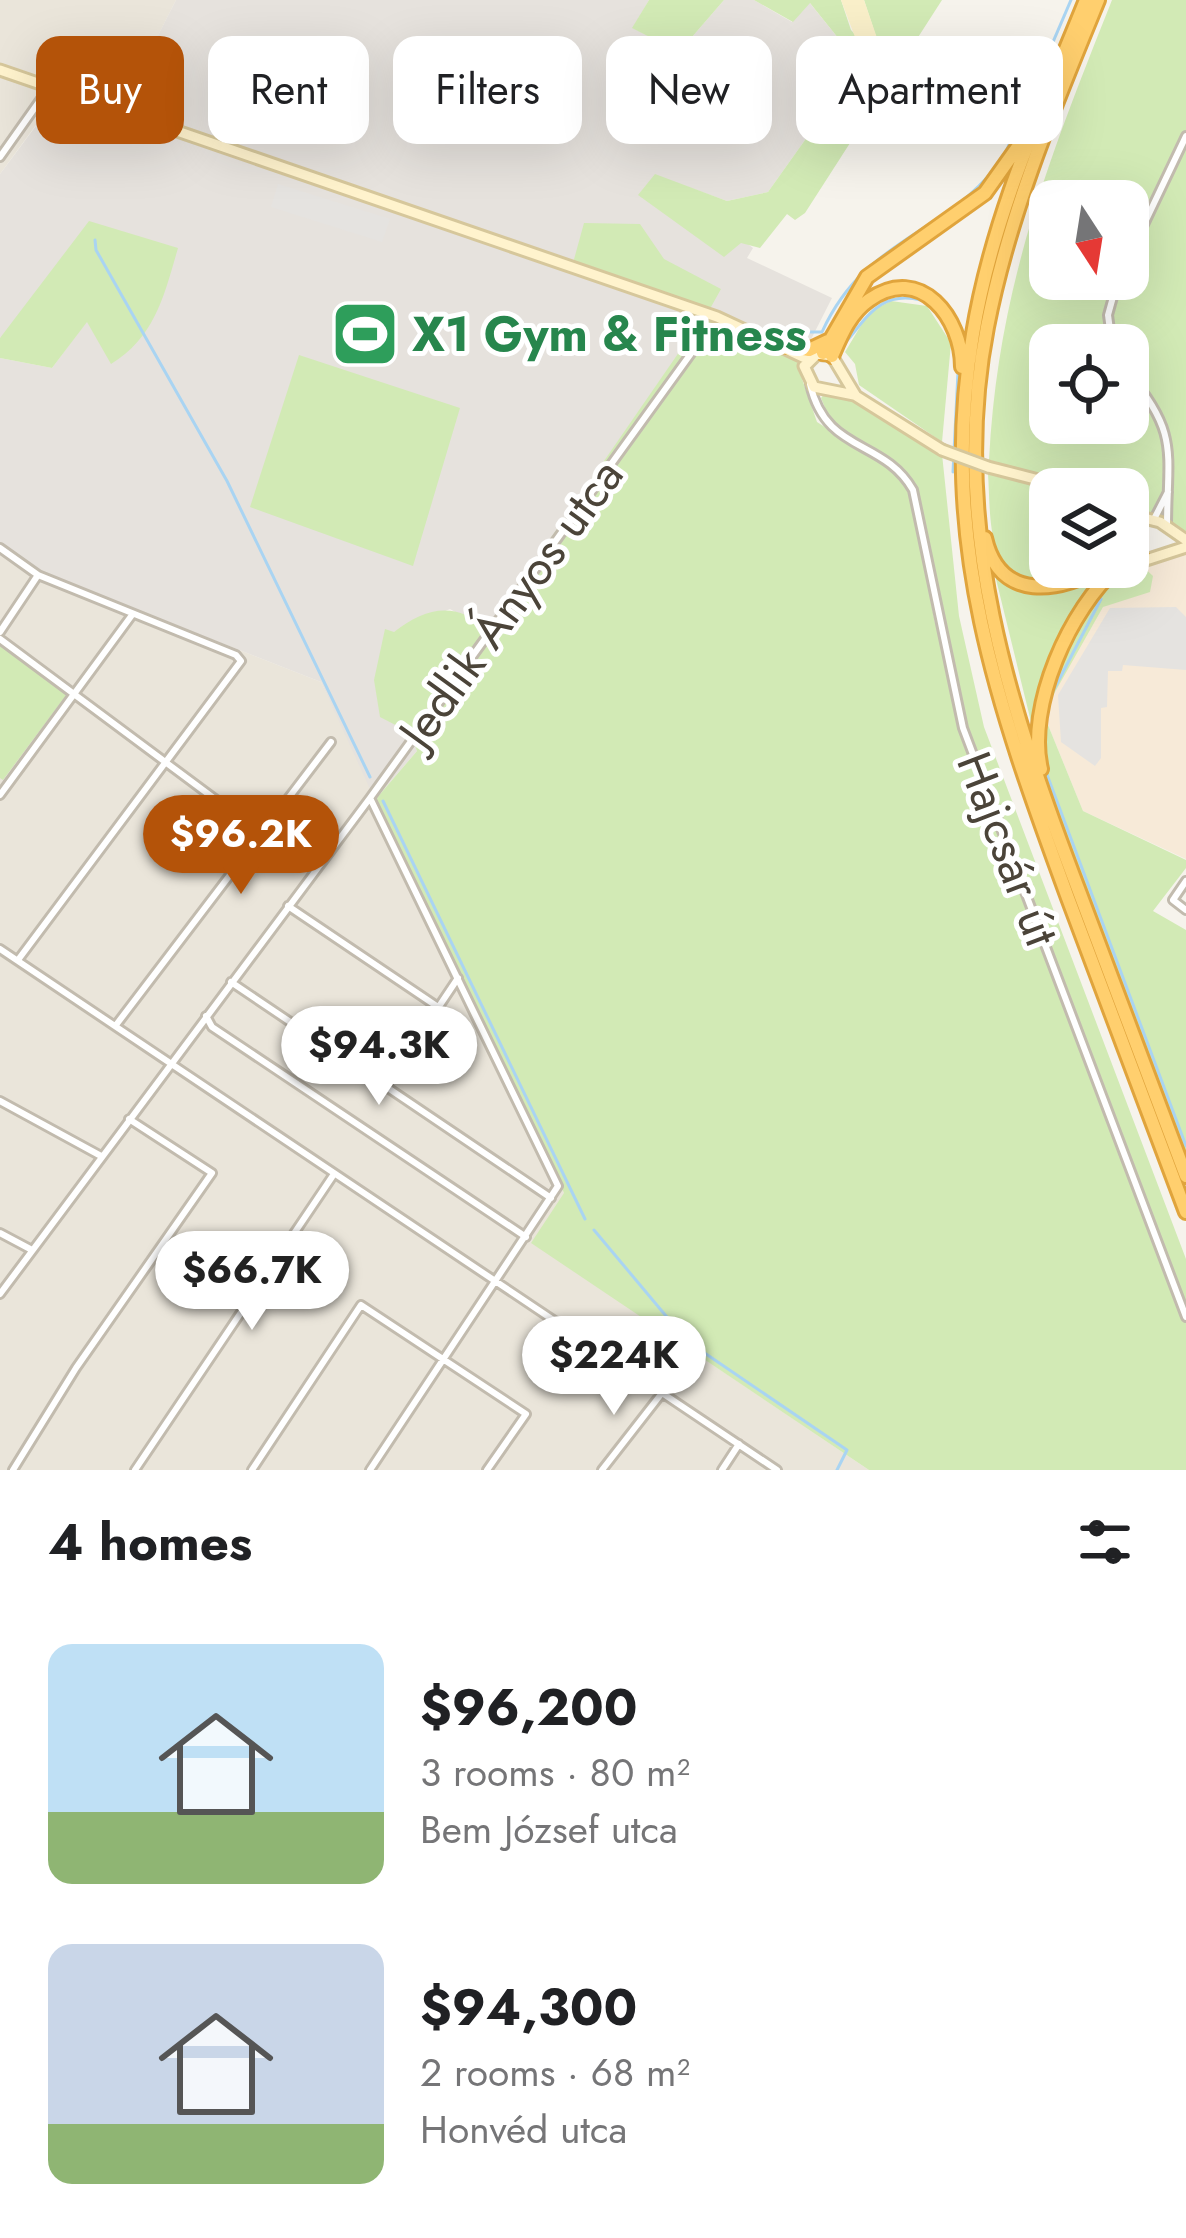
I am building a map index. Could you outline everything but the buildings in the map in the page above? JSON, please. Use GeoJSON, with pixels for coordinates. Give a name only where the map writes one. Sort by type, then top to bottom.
{"type":"FeatureCollection","features":[{"type":"Feature","properties":{"kind":"highway"},"geometry":{"type":"LineString","coordinates":[[1063,58],[1086,0]]}},
{"type":"Feature","properties":{"kind":"highway"},"geometry":{"type":"LineString","coordinates":[[1098,0],[1036,154],[999,274],[980,374],[975,496],[994,638],[1017,723],[1186,1176]]}},
{"type":"Feature","properties":{"kind":"highway"},"geometry":{"type":"LineString","coordinates":[[828,350],[867,277],[985,193],[1023,144]]}},
{"type":"Feature","properties":{"kind":"highway"},"geometry":{"type":"LineString","coordinates":[[965,394],[986,273],[1030,144]]}},
{"type":"Feature","properties":{"kind":"highway"},"geometry":{"type":"LineString","coordinates":[[828,350],[870,299],[913,290],[934,299],[954,320],[965,394],[965,535],[992,685],[1186,1212]]}},
{"type":"Feature","properties":{"kind":"highway"},"geometry":{"type":"LineString","coordinates":[[771,343],[828,350]]}},
{"type":"Feature","properties":{"kind":"highway"},"geometry":{"type":"LineString","coordinates":[[975,496],[991,556],[1011,579],[1029,584]]}},
{"type":"Feature","properties":{"kind":"highway"},"geometry":{"type":"LineString","coordinates":[[1057,835],[1038,757],[1039,705],[1059,656],[1100,588]]}},
{"type":"Feature","properties":{"kind":"main road"},"geometry":{"type":"LineString","coordinates":[[0,70],[36,82]]}},
{"type":"Feature","properties":{"kind":"main road"},"geometry":{"type":"LineString","coordinates":[[184,134],[726,321],[807,363]]}},
{"type":"Feature","properties":{"kind":"main road"},"geometry":{"type":"LineString","coordinates":[[807,363],[828,350],[856,396]]}},
{"type":"Feature","properties":{"kind":"main road"},"geometry":{"type":"LineString","coordinates":[[807,363],[809,384],[856,396],[942,450],[1029,477]]}},
{"type":"Feature","properties":{"kind":"main road"},"geometry":{"type":"LineString","coordinates":[[826,388],[840,376]]}},
{"type":"Feature","properties":{"kind":"main road"},"geometry":{"type":"LineString","coordinates":[[1149,560],[1186,543],[1151,521]]}},
{"type":"Feature","properties":{"kind":"main road"},"geometry":{"type":"LineString","coordinates":[[1168,529],[1169,552]]}},
{"type":"Feature","properties":{"kind":"street"},"geometry":{"type":"LineString","coordinates":[[0,157],[36,106]]}},
{"type":"Feature","properties":{"kind":"street"},"geometry":{"type":"LineString","coordinates":[[1149,214],[1186,136]]}},
{"type":"Feature","properties":{"kind":"street","name":"Jedlik Ányos utca"},"geometry":{"type":"LineString","coordinates":[[0,1294],[370,798],[700,341],[717,333],[726,321]]}},
{"type":"Feature","properties":{"kind":"street"},"geometry":{"type":"LineString","coordinates":[[809,384],[816,410]]}},
{"type":"Feature","properties":{"kind":"street"},"geometry":{"type":"LineString","coordinates":[[816,410],[826,388]]}},
{"type":"Feature","properties":{"kind":"street"},"geometry":{"type":"LineString","coordinates":[[1149,401],[1165,423],[1172,459],[1168,529]]}},
{"type":"Feature","properties":{"kind":"street","name":"Hajcsár út"},"geometry":{"type":"LineString","coordinates":[[816,410],[824,423],[896,470],[913,490],[968,744],[1186,1317]]}},
{"type":"Feature","properties":{"kind":"street"},"geometry":{"type":"LineString","coordinates":[[1151,521],[1169,489]]}},
{"type":"Feature","properties":{"kind":"street"},"geometry":{"type":"LineString","coordinates":[[0,548],[38,575],[236,655],[240,669],[19,960]]}},
{"type":"Feature","properties":{"kind":"street"},"geometry":{"type":"LineString","coordinates":[[38,575],[0,635],[262,834]]}},
{"type":"Feature","properties":{"kind":"street"},"geometry":{"type":"LineString","coordinates":[[0,795],[132,615]]}},
{"type":"Feature","properties":{"kind":"street"},"geometry":{"type":"LineString","coordinates":[[116,1025],[331,742]]}},
{"type":"Feature","properties":{"kind":"street"},"geometry":{"type":"LineString","coordinates":[[370,798],[558,1186],[370,1470]]}},
{"type":"Feature","properties":{"kind":"street"},"geometry":{"type":"LineString","coordinates":[[1186,881],[1173,900],[1186,910]]}},
{"type":"Feature","properties":{"kind":"street"},"geometry":{"type":"LineString","coordinates":[[288,906],[438,1007]]}},
{"type":"Feature","properties":{"kind":"street"},"geometry":{"type":"LineString","coordinates":[[0,949],[777,1470]]}},
{"type":"Feature","properties":{"kind":"street"},"geometry":{"type":"LineString","coordinates":[[386,1087],[458,978]]}},
{"type":"Feature","properties":{"kind":"street"},"geometry":{"type":"LineString","coordinates":[[231,982],[551,1198]]}},
{"type":"Feature","properties":{"kind":"street"},"geometry":{"type":"LineString","coordinates":[[206,1016],[212,1027],[526,1237]]}},
{"type":"Feature","properties":{"kind":"street"},"geometry":{"type":"LineString","coordinates":[[0,1101],[101,1156]]}},
{"type":"Feature","properties":{"kind":"street"},"geometry":{"type":"LineString","coordinates":[[14,1470],[76,1369],[212,1173],[129,1119]]}},
{"type":"Feature","properties":{"kind":"street"},"geometry":{"type":"LineString","coordinates":[[135,1470],[334,1174]]}},
{"type":"Feature","properties":{"kind":"street"},"geometry":{"type":"LineString","coordinates":[[0,1233],[32,1250]]}},
{"type":"Feature","properties":{"kind":"street"},"geometry":{"type":"LineString","coordinates":[[252,1470],[361,1305],[526,1414],[487,1470]]}},
{"type":"Feature","properties":{"kind":"street"},"geometry":{"type":"LineString","coordinates":[[602,1470],[662,1393]]}},
{"type":"Feature","properties":{"kind":"street"},"geometry":{"type":"LineString","coordinates":[[722,1470],[739,1444]]}},
{"type":"Feature","properties":{"kind":"shaded area"},"geometry":{"type":"Polygon","coordinates":[[[0,0],[176,0],[158,36],[36,36],[36,125],[0,174],[0,0]]]}},
{"type":"Feature","properties":{"kind":"shaded area"},"geometry":{"type":"Polygon","coordinates":[[[176,0],[649,0],[633,28],[648,36],[606,36],[606,144],[772,144],[772,36],[693,36],[724,0],[754,0],[792,22],[809,2],[836,36],[796,36],[796,144],[802,144],[768,192],[727,201],[655,175],[753,248],[747,258],[832,298],[800,361],[705,316],[487,630],[450,609],[394,632],[385,642],[417,751],[375,800],[321,682],[42,573],[0,542],[0,358],[52,368],[87,321],[177,248],[0,338],[0,174],[36,126],[36,144],[184,144],[184,36],[158,36],[176,0]]]}},
{"type":"Feature","properties":{"kind":"shaded area"},"geometry":{"type":"Polygon","coordinates":[[[278,184],[390,219],[382,242],[271,207],[278,184]]]}},
{"type":"Feature","properties":{"kind":"shaded area"},"geometry":{"type":"Polygon","coordinates":[[[0,542],[42,573],[321,682],[564,1193],[661,1330],[869,1470],[0,1470],[0,542]]]}},
{"type":"Feature","properties":{"kind":"shaded area"},"geometry":{"type":"Polygon","coordinates":[[[1186,551],[1186,859],[1083,811],[1046,720],[1049,701],[1105,601],[1121,588],[1149,588],[1149,567],[1186,551]]]}},
{"type":"Feature","properties":{"kind":"shaded area"},"geometry":{"type":"Polygon","coordinates":[[[1176,607],[1186,617],[1186,670],[1123,665],[1122,671],[1108,671],[1107,707],[1101,708],[1101,758],[1095,766],[1061,742],[1058,695],[1110,608],[1176,607]]]}},
{"type":"Feature","properties":{"kind":"green space"},"geometry":{"type":"Polygon","coordinates":[[[649,0],[724,0],[693,36],[648,36],[632,28],[649,0]]]}},
{"type":"Feature","properties":{"kind":"green space"},"geometry":{"type":"Polygon","coordinates":[[[754,0],[841,0],[857,36],[837,36],[810,3],[793,22],[754,0]]]}},
{"type":"Feature","properties":{"kind":"green space"},"geometry":{"type":"Polygon","coordinates":[[[864,0],[942,0],[919,36],[876,36],[864,0]]]}},
{"type":"Feature","properties":{"kind":"green space"},"geometry":{"type":"Polygon","coordinates":[[[1112,0],[1186,0],[1186,538],[1166,519],[1149,516],[1149,468],[1029,468],[1029,472],[989,460],[1003,337],[1029,228],[1029,300],[1149,300],[1149,180],[1045,180],[1058,144],[1063,144],[1063,130],[1112,0]]]}},
{"type":"Feature","properties":{"kind":"green space"},"geometry":{"type":"Polygon","coordinates":[[[802,144],[849,144],[805,213],[795,220],[787,214],[760,248],[741,243],[724,257],[638,195],[655,174],[727,201],[768,192],[802,144]]]}},
{"type":"Feature","properties":{"kind":"green space"},"geometry":{"type":"Polygon","coordinates":[[[89,221],[178,248],[148,328],[111,364],[87,322],[52,368],[0,358],[0,338],[89,221]]]}},
{"type":"Feature","properties":{"kind":"green space"},"geometry":{"type":"Polygon","coordinates":[[[584,223],[640,224],[664,259],[721,289],[706,316],[805,366],[801,376],[817,422],[891,469],[909,487],[935,623],[941,621],[912,480],[832,425],[821,398],[827,391],[845,394],[942,454],[959,616],[984,727],[1186,1259],[1186,1470],[869,1470],[531,1243],[564,1193],[375,800],[417,751],[409,732],[380,717],[374,680],[385,629],[394,632],[429,613],[452,611],[488,629],[704,316],[573,263],[584,223]]]}},
{"type":"Feature","properties":{"kind":"green space"},"geometry":{"type":"Polygon","coordinates":[[[891,301],[927,306],[951,343],[942,442],[859,385],[855,364],[845,352],[869,312],[891,301]]]}},
{"type":"Feature","properties":{"kind":"green space"},"geometry":{"type":"Polygon","coordinates":[[[299,355],[460,408],[413,566],[250,507],[299,355]]]}},
{"type":"Feature","properties":{"kind":"green space"},"geometry":{"type":"Polygon","coordinates":[[[988,474],[1029,483],[1029,579],[1009,570],[1000,558],[991,526],[988,474]]]}},
{"type":"Feature","properties":{"kind":"green space"},"geometry":{"type":"Polygon","coordinates":[[[994,571],[1022,591],[1036,594],[1097,588],[1046,674],[1033,730],[994,571]]]}},
{"type":"Feature","properties":{"kind":"green space"},"geometry":{"type":"Polygon","coordinates":[[[1149,572],[1153,576],[1150,592],[1103,607],[1050,701],[1046,720],[1083,811],[1186,860],[1186,868],[1153,911],[1186,930],[1186,1161],[1043,778],[1040,737],[1046,696],[1065,650],[1105,588],[1149,588],[1149,572]]]}},
{"type":"Feature","properties":{"kind":"green space"},"geometry":{"type":"Polygon","coordinates":[[[0,645],[67,694],[3,780],[0,778],[0,645]]]}},
{"type":"Feature","properties":{"kind":"sand"},"geometry":{"type":"Polygon","coordinates":[[[841,0],[864,0],[876,36],[855,36],[841,0]]]}},
{"type":"Feature","properties":{"kind":"waterway"},"geometry":{"type":"LineString","coordinates":[[1005,154],[1071,0]]}},
{"type":"Feature","properties":{"kind":"waterway"},"geometry":{"type":"LineString","coordinates":[[787,332],[822,332],[860,276],[952,209],[996,167]]}},
{"type":"Feature","properties":{"kind":"waterway"},"geometry":{"type":"LineString","coordinates":[[95,240],[96,250],[227,481],[370,777]]}},
{"type":"Feature","properties":{"kind":"waterway"},"geometry":{"type":"LineString","coordinates":[[844,344],[884,303],[921,300]]}},
{"type":"Feature","properties":{"kind":"waterway"},"geometry":{"type":"LineString","coordinates":[[953,472],[958,372]]}},
{"type":"Feature","properties":{"kind":"waterway"},"geometry":{"type":"LineString","coordinates":[[1050,697],[1101,599]]}},
{"type":"Feature","properties":{"kind":"waterway"},"geometry":{"type":"LineString","coordinates":[[1046,772],[1186,1146]]}},
{"type":"Feature","properties":{"kind":"waterway"},"geometry":{"type":"LineString","coordinates":[[383,801],[585,1219]]}},
{"type":"Feature","properties":{"kind":"waterway"},"geometry":{"type":"LineString","coordinates":[[594,1230],[687,1341],[847,1450],[837,1470]]}},
{"type":"Feature","properties":{"kind":"waterway"},"geometry":{"type":"LineString","coordinates":[[663,1388],[686,1342]]}},
{"type":"Feature","properties":{"kind":"place","name":"X1 Gym & Fitness"},"geometry":{"type":"Point","coordinates":[365,334]}}]}
